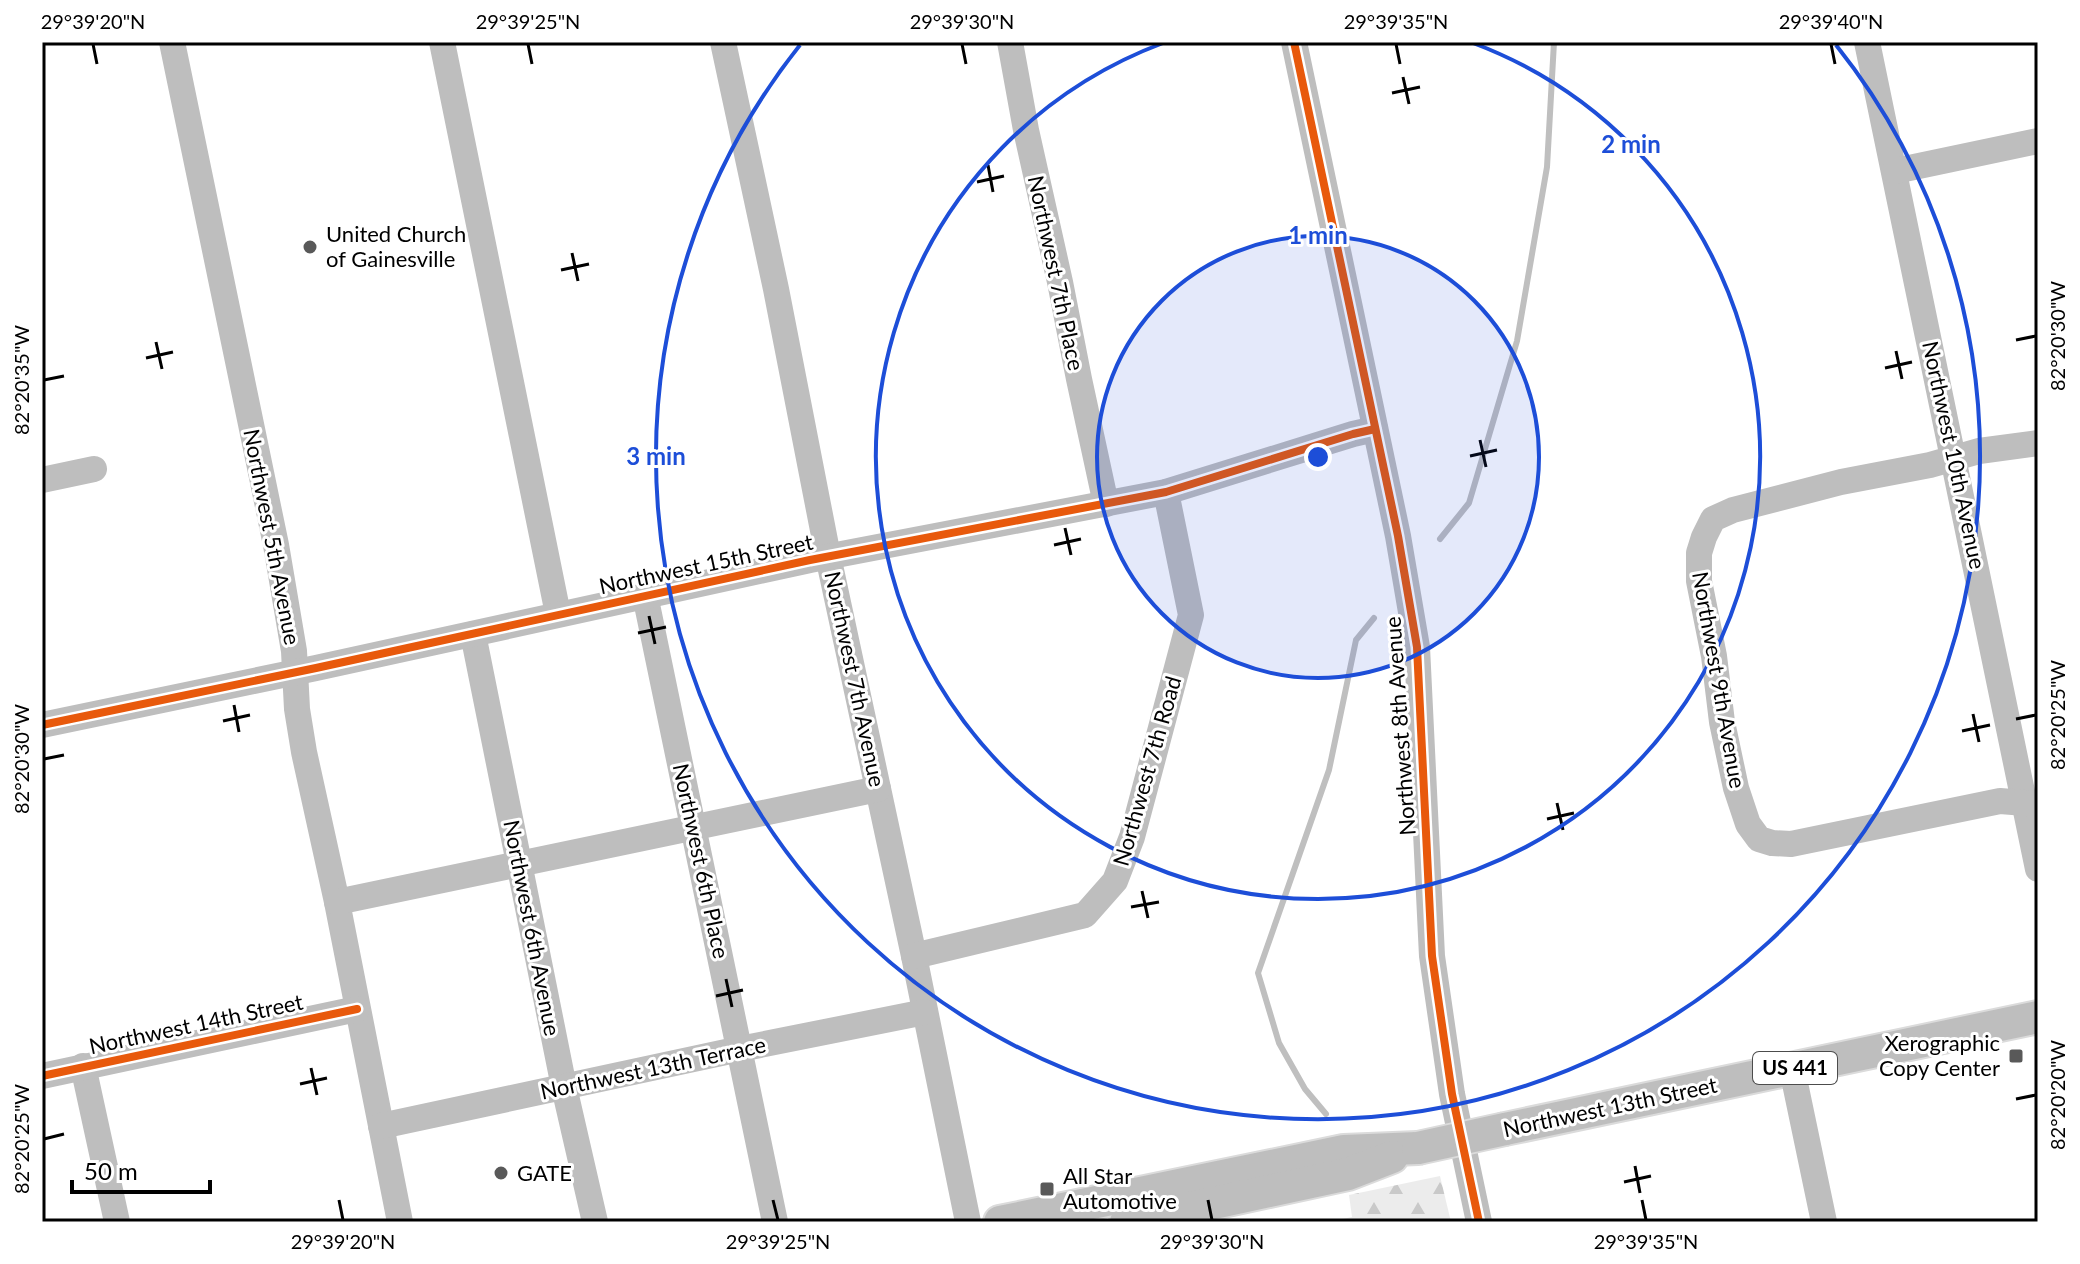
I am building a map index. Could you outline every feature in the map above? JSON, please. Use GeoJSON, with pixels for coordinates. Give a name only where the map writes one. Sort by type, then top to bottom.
{"type":"FeatureCollection","features":[{"type":"Feature","properties":{"kind":"main road","name":"Northwest 13th Street"},"geometry":{"type":"LineString","coordinates":[[1126,1222],[1348,1174],[1418,1148],[2038,1017]]}},
{"type":"Feature","properties":{"kind":"main road","name":"Northwest 13th Street"},"geometry":{"type":"LineString","coordinates":[[1000,1222],[1344,1151],[1418,1148]]}},
{"type":"Feature","properties":{"kind":"street","name":"Northwest 5th Avenue"},"geometry":{"type":"LineString","coordinates":[[172,42],[276,545],[294,651],[297,709],[304,752],[400,1222]]}},
{"type":"Feature","properties":{"kind":"street"},"geometry":{"type":"LineString","coordinates":[[442,42],[558,614]]}},
{"type":"Feature","properties":{"kind":"street","name":"Northwest 7th Avenue"},"geometry":{"type":"LineString","coordinates":[[723,42],[968,1222]]}},
{"type":"Feature","properties":{"kind":"street","name":"Northwest 7th Place"},"geometry":{"type":"LineString","coordinates":[[1010,42],[1106,504]]}},
{"type":"Feature","properties":{"kind":"street","name":"Northwest 8th Avenue"},"geometry":{"type":"LineString","coordinates":[[1294,42],[1398,536],[1417,647],[1432,956],[1452,1094],[1479,1222]]}},
{"type":"Feature","properties":{"kind":"street","name":"Northwest 10th Avenue"},"geometry":{"type":"LineString","coordinates":[[1867,42],[1954,457],[2032,804],[2038,869]]}},
{"type":"Feature","properties":{"kind":"street"},"geometry":{"type":"LineString","coordinates":[[1895,171],[2038,141]]}},
{"type":"Feature","properties":{"kind":"street","name":"Northwest 15th Street"},"geometry":{"type":"LineString","coordinates":[[43,719],[295,673],[828,556],[1166,492],[1375,429]]}},
{"type":"Feature","properties":{"kind":"street"},"geometry":{"type":"LineString","coordinates":[[1954,457],[2038,443]]}},
{"type":"Feature","properties":{"kind":"street","name":"Northwest 9th Avenue"},"geometry":{"type":"LineString","coordinates":[[1954,457],[1930,465],[1841,482],[1733,510],[1713,519],[1699,553],[1699,581],[1736,788],[1748,824],[1759,839],[1772,843],[1791,844],[1998,801],[2032,804]]}},
{"type":"Feature","properties":{"kind":"street"},"geometry":{"type":"LineString","coordinates":[[42,480],[94,469]]}},
{"type":"Feature","properties":{"kind":"street","name":"Northwest 7th Road"},"geometry":{"type":"LineString","coordinates":[[914,956],[1085,915],[1115,881],[1132,837],[1191,615],[1166,492]]}},
{"type":"Feature","properties":{"kind":"street","name":"Northwest 6th Place"},"geometry":{"type":"LineString","coordinates":[[645,595],[775,1222]]}},
{"type":"Feature","properties":{"kind":"street","name":"Northwest 6th Avenue"},"geometry":{"type":"LineString","coordinates":[[473,634],[564,1087],[595,1222]]}},
{"type":"Feature","properties":{"kind":"street"},"geometry":{"type":"LineString","coordinates":[[337,902],[878,789]]}},
{"type":"Feature","properties":{"kind":"street","name":"Northwest 14th Street"},"geometry":{"type":"LineString","coordinates":[[42,1076],[357,1009]]}},
{"type":"Feature","properties":{"kind":"street","name":"Northwest 13th Terrace"},"geometry":{"type":"LineString","coordinates":[[381,1126],[925,1012]]}},
{"type":"Feature","properties":{"kind":"street"},"geometry":{"type":"LineString","coordinates":[[83,1066],[117,1222]]}},
{"type":"Feature","properties":{"kind":"street"},"geometry":{"type":"LineString","coordinates":[[1792,1069],[1824,1222]]}},
{"type":"Feature","properties":{"kind":"green space"},"geometry":{"type":"Polygon","coordinates":[[[1440,1176],[1451,1222],[1328,1222],[1352,1217],[1349,1195],[1440,1176]]]}},
{"type":"Feature","properties":{"kind":"waterway"},"geometry":{"type":"LineString","coordinates":[[1440,539],[1469,503],[1517,341],[1547,167],[1554,42]]}},
{"type":"Feature","properties":{"kind":"waterway"},"geometry":{"type":"LineString","coordinates":[[1326,1114],[1305,1089],[1279,1043],[1258,973],[1329,770],[1356,640],[1374,618]]}},
{"type":"Feature","properties":{"kind":"cycle path"},"geometry":{"type":"LineString","coordinates":[[1294,42],[1398,536],[1417,647],[1432,956],[1452,1094],[1479,1222]]}},
{"type":"Feature","properties":{"kind":"cycle path"},"geometry":{"type":"LineString","coordinates":[[42,725],[810,560],[1166,492],[1375,429]]}},
{"type":"Feature","properties":{"kind":"cycle path"},"geometry":{"type":"LineString","coordinates":[[42,1076],[357,1009]]}},
{"type":"Feature","properties":{"kind":"place","name":"United Church of Gainesville"},"geometry":{"type":"Point","coordinates":[310,247]}},
{"type":"Feature","properties":{"kind":"place","name":"Xerographic Copy Center"},"geometry":{"type":"Point","coordinates":[2016,1056]}},
{"type":"Feature","properties":{"kind":"place","name":"GATE"},"geometry":{"type":"Point","coordinates":[501,1173]}},
{"type":"Feature","properties":{"kind":"place","name":"All Star Automotive"},"geometry":{"type":"Point","coordinates":[1047,1189]}}]}
